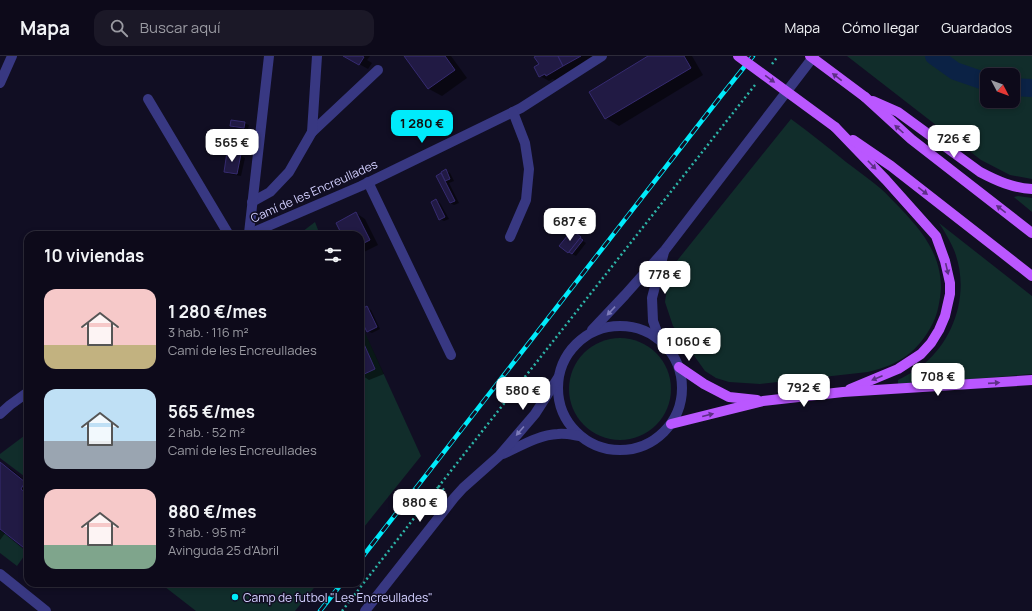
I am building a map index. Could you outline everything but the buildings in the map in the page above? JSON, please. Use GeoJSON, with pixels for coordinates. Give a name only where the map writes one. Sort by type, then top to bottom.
{"type":"FeatureCollection","features":[{"type":"Feature","properties":{"kind":"main road"},"geometry":{"type":"LineString","coordinates":[[738,56],[891,166],[1032,276]]}},
{"type":"Feature","properties":{"kind":"main road"},"geometry":{"type":"LineString","coordinates":[[810,56],[865,97],[911,139],[1032,233]]}},
{"type":"Feature","properties":{"kind":"main road"},"geometry":{"type":"LineString","coordinates":[[865,97],[898,112],[980,172],[992,179],[1004,184],[1032,189]]}},
{"type":"Feature","properties":{"kind":"main road"},"geometry":{"type":"LineString","coordinates":[[835,127],[886,180],[936,236],[945,261],[950,283],[950,294],[945,316],[931,343],[921,354],[898,369],[843,392]]}},
{"type":"Feature","properties":{"kind":"main road"},"geometry":{"type":"LineString","coordinates":[[679,367],[704,384],[729,397],[763,401]]}},
{"type":"Feature","properties":{"kind":"main road"},"geometry":{"type":"LineString","coordinates":[[671,424],[763,401],[843,392],[1032,380]]}},
{"type":"Feature","properties":{"kind":"street"},"geometry":{"type":"LineString","coordinates":[[1,78],[12,56]]}},
{"type":"Feature","properties":{"kind":"street"},"geometry":{"type":"LineString","coordinates":[[312,132],[318,56]]}},
{"type":"Feature","properties":{"kind":"street","name":"Camí de les Encreullades"},"geometry":{"type":"LineString","coordinates":[[255,231],[368,182],[521,108],[602,56]]}},
{"type":"Feature","properties":{"kind":"street"},"geometry":{"type":"LineString","coordinates":[[588,334],[605,327],[625,325],[644,330],[660,340],[671,352],[679,367],[682,386],[680,406],[671,424],[656,438],[638,447],[618,450],[598,446],[580,436],[569,424],[561,409],[558,393],[559,376],[564,360],[574,346],[588,334],[625,295],[665,250],[814,56]]}},
{"type":"Feature","properties":{"kind":"street"},"geometry":{"type":"LineString","coordinates":[[248,231],[266,58]]}},
{"type":"Feature","properties":{"kind":"street"},"geometry":{"type":"LineString","coordinates":[[252,202],[270,192],[289,172],[312,132],[378,70]]}},
{"type":"Feature","properties":{"kind":"street"},"geometry":{"type":"LineString","coordinates":[[148,99],[227,231]]}},
{"type":"Feature","properties":{"kind":"street"},"geometry":{"type":"LineString","coordinates":[[510,237],[526,200],[530,169],[525,143],[513,112]]}},
{"type":"Feature","properties":{"kind":"street"},"geometry":{"type":"LineString","coordinates":[[368,182],[451,354]]}},
{"type":"Feature","properties":{"kind":"street"},"geometry":{"type":"LineString","coordinates":[[660,340],[653,320],[652,298],[665,250]]}},
{"type":"Feature","properties":{"kind":"street"},"geometry":{"type":"LineString","coordinates":[[365,611],[454,498],[499,456],[535,414],[559,376]]}},
{"type":"Feature","properties":{"kind":"street"},"geometry":{"type":"LineString","coordinates":[[0,414],[5,405],[24,394]]}},
{"type":"Feature","properties":{"kind":"street"},"geometry":{"type":"LineString","coordinates":[[499,456],[543,436],[560,434],[580,436]]}},
{"type":"Feature","properties":{"kind":"street"},"geometry":{"type":"LineString","coordinates":[[0,574],[46,611]]}},
{"type":"Feature","properties":{"kind":"path"},"geometry":{"type":"LineString","coordinates":[[769,68],[778,56]]}},
{"type":"Feature","properties":{"kind":"path"},"geometry":{"type":"LineString","coordinates":[[364,583],[755,85]]}},
{"type":"Feature","properties":{"kind":"path"},"geometry":{"type":"LineString","coordinates":[[439,486],[454,498]]}},
{"type":"Feature","properties":{"kind":"path"},"geometry":{"type":"LineString","coordinates":[[342,611],[361,587]]}},
{"type":"Feature","properties":{"kind":"green space"},"geometry":{"type":"Polygon","coordinates":[[[847,56],[1032,56],[1032,179],[1010,175],[981,160],[847,56]]]}},
{"type":"Feature","properties":{"kind":"green space"},"geometry":{"type":"Polygon","coordinates":[[[791,119],[880,188],[917,226],[929,245],[938,265],[941,288],[937,311],[935,319],[927,333],[914,349],[898,361],[879,369],[868,372],[760,384],[729,382],[716,378],[705,371],[673,326],[665,302],[668,281],[676,262],[791,119]]]}},
{"type":"Feature","properties":{"kind":"green space"},"geometry":{"type":"Polygon","coordinates":[[[1018,196],[1032,198],[1032,212],[1014,197],[1018,196]]]}},
{"type":"Feature","properties":{"kind":"green space"},"geometry":{"type":"Polygon","coordinates":[[[315,222],[318,231],[303,231],[315,222]]]}},
{"type":"Feature","properties":{"kind":"green space"},"geometry":{"type":"Polygon","coordinates":[[[939,223],[1032,296],[1032,374],[898,385],[898,380],[921,366],[935,353],[952,327],[957,312],[961,281],[959,265],[954,250],[939,223]]]}},
{"type":"Feature","properties":{"kind":"green space"},"geometry":{"type":"Polygon","coordinates":[[[364,331],[421,456],[364,527],[364,331]]]}},
{"type":"Feature","properties":{"kind":"green space"},"geometry":{"type":"Polygon","coordinates":[[[620,338],[640,341],[649,346],[663,360],[668,369],[671,389],[668,409],[663,418],[649,432],[640,437],[620,440],[600,437],[591,432],[577,418],[572,409],[569,389],[572,369],[577,360],[591,346],[600,341],[620,338]]]}},
{"type":"Feature","properties":{"kind":"green space"},"geometry":{"type":"Polygon","coordinates":[[[24,436],[24,476],[0,458],[0,454],[24,436]]]}},
{"type":"Feature","properties":{"kind":"green space"},"geometry":{"type":"Polygon","coordinates":[[[0,530],[24,550],[24,556],[17,566],[0,553],[0,530]]]}},
{"type":"Feature","properties":{"kind":"green space"},"geometry":{"type":"Polygon","coordinates":[[[165,587],[315,587],[295,611],[196,611],[165,587]]]}},
{"type":"Feature","properties":{"kind":"waterway"},"geometry":{"type":"LineString","coordinates":[[934,56],[955,71],[980,80]]}},
{"type":"Feature","properties":{"kind":"waterway"},"geometry":{"type":"LineString","coordinates":[[1020,87],[1032,88]]}},
{"type":"Feature","properties":{"kind":"railway"},"geometry":{"type":"LineString","coordinates":[[364,555],[753,56]]}},
{"type":"Feature","properties":{"kind":"railway"},"geometry":{"type":"LineString","coordinates":[[320,611],[339,587]]}},
{"type":"Feature","properties":{"kind":"place","name":"Camp de futbol \"Les Encreullades\""},"geometry":{"type":"Point","coordinates":[235,597]}}]}
